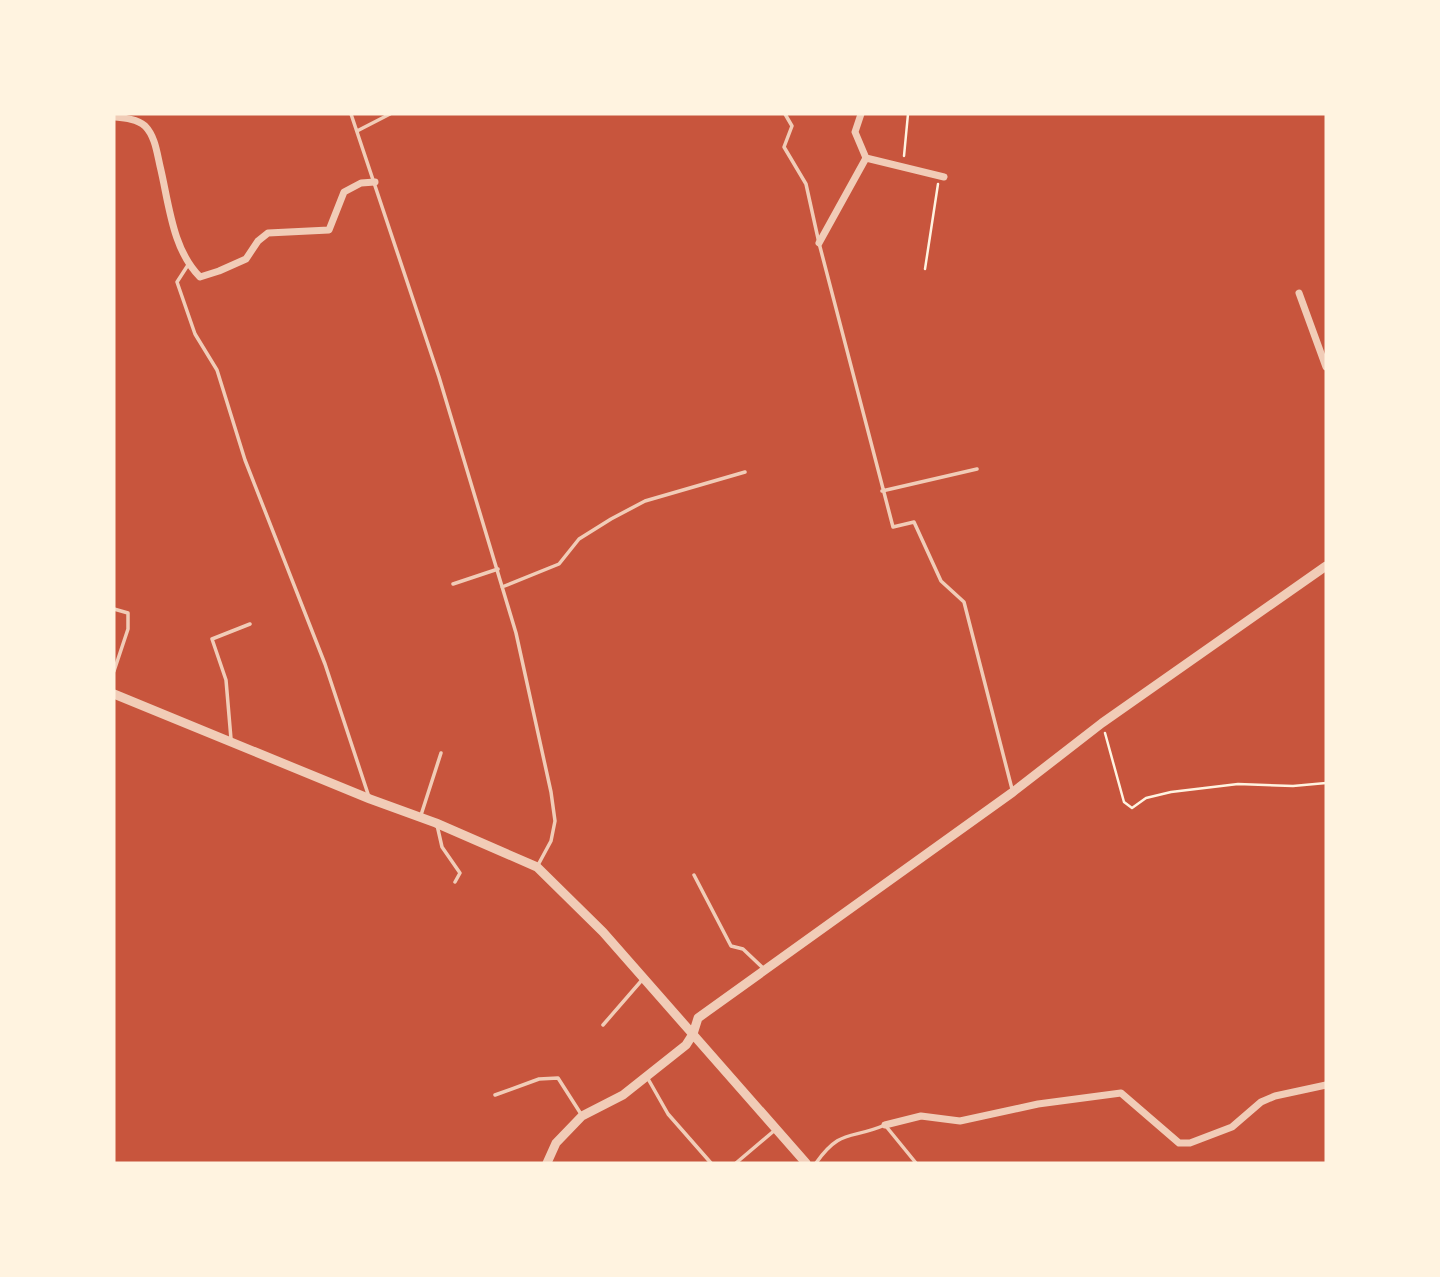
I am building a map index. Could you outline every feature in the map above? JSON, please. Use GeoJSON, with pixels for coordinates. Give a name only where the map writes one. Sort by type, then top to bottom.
{"type":"FeatureCollection","features":[{"type":"Feature","properties":{"kind":"street"},"geometry":{"type":"LineString","coordinates":[[861,114],[855,132],[866,158]]}},
{"type":"Feature","properties":{"kind":"street"},"geometry":{"type":"LineString","coordinates":[[114,117],[133,120],[145,126],[155,143],[180,247],[188,265],[200,277],[246,259],[258,241],[268,233],[329,230],[344,192],[361,183],[375,182]]}},
{"type":"Feature","properties":{"kind":"street"},"geometry":{"type":"LineString","coordinates":[[819,243],[866,158]]}},
{"type":"Feature","properties":{"kind":"street"},"geometry":{"type":"LineString","coordinates":[[866,158],[941,181]]}},
{"type":"Feature","properties":{"kind":"street"},"geometry":{"type":"LineString","coordinates":[[1299,293],[1326,367]]}},
{"type":"Feature","properties":{"kind":"street"},"geometry":{"type":"LineString","coordinates":[[547,1163],[556,1143],[582,1116],[623,1095],[687,1045],[698,1018],[1013,792],[1102,723],[1326,566]]}},
{"type":"Feature","properties":{"kind":"street"},"geometry":{"type":"LineString","coordinates":[[114,694],[370,799],[436,822],[537,867],[595,923],[806,1163]]}},
{"type":"Feature","properties":{"kind":"street"},"geometry":{"type":"LineString","coordinates":[[885,1125],[921,1116],[960,1121],[1038,1104],[1121,1094],[1179,1143],[1190,1143],[1232,1127],[1261,1102],[1275,1096],[1326,1085]]}},
{"type":"Feature","properties":{"kind":"lane"},"geometry":{"type":"LineString","coordinates":[[351,114],[375,182],[516,633],[555,821],[551,841],[537,867]]}},
{"type":"Feature","properties":{"kind":"lane"},"geometry":{"type":"LineString","coordinates":[[357,131],[390,114]]}},
{"type":"Feature","properties":{"kind":"lane"},"geometry":{"type":"LineString","coordinates":[[785,114],[792,126],[784,147],[806,184],[893,527],[914,522],[941,581],[964,602],[1013,792]]}},
{"type":"Feature","properties":{"kind":"lane"},"geometry":{"type":"LineString","coordinates":[[188,265],[177,282],[195,334],[216,370],[245,460],[325,664],[370,799]]}},
{"type":"Feature","properties":{"kind":"lane"},"geometry":{"type":"LineString","coordinates":[[882,491],[977,469]]}},
{"type":"Feature","properties":{"kind":"lane"},"geometry":{"type":"LineString","coordinates":[[502,587],[559,564],[579,539],[645,501],[745,472]]}},
{"type":"Feature","properties":{"kind":"lane"},"geometry":{"type":"LineString","coordinates":[[453,584],[498,569]]}},
{"type":"Feature","properties":{"kind":"lane"},"geometry":{"type":"LineString","coordinates":[[114,609],[128,613],[128,629],[114,671]]}},
{"type":"Feature","properties":{"kind":"lane"},"geometry":{"type":"LineString","coordinates":[[231,742],[226,680],[212,639],[250,624]]}},
{"type":"Feature","properties":{"kind":"lane"},"geometry":{"type":"LineString","coordinates":[[421,817],[441,752]]}},
{"type":"Feature","properties":{"kind":"lane"},"geometry":{"type":"LineString","coordinates":[[436,822],[442,847],[460,873],[455,882]]}},
{"type":"Feature","properties":{"kind":"lane"},"geometry":{"type":"LineString","coordinates":[[694,875],[732,946],[743,949],[765,968]]}},
{"type":"Feature","properties":{"kind":"lane"},"geometry":{"type":"LineString","coordinates":[[603,1025],[644,978]]}},
{"type":"Feature","properties":{"kind":"lane"},"geometry":{"type":"LineString","coordinates":[[647,1077],[668,1114],[712,1163]]}},
{"type":"Feature","properties":{"kind":"lane"},"geometry":{"type":"LineString","coordinates":[[495,1095],[539,1079],[558,1078],[582,1116]]}},
{"type":"Feature","properties":{"kind":"lane"},"geometry":{"type":"LineString","coordinates":[[816,1163],[827,1148],[842,1136],[867,1133],[885,1125],[916,1163]]}},
{"type":"Feature","properties":{"kind":"lane"},"geometry":{"type":"LineString","coordinates":[[736,1163],[775,1130]]}},
{"type":"Feature","properties":{"kind":"path"},"geometry":{"type":"LineString","coordinates":[[904,152],[908,114]]}},
{"type":"Feature","properties":{"kind":"path"},"geometry":{"type":"LineString","coordinates":[[925,270],[941,181]]}},
{"type":"Feature","properties":{"kind":"path"},"geometry":{"type":"LineString","coordinates":[[1102,723],[1124,802],[1132,808],[1146,798],[1171,792],[1238,784],[1293,786],[1326,783]]}}]}
